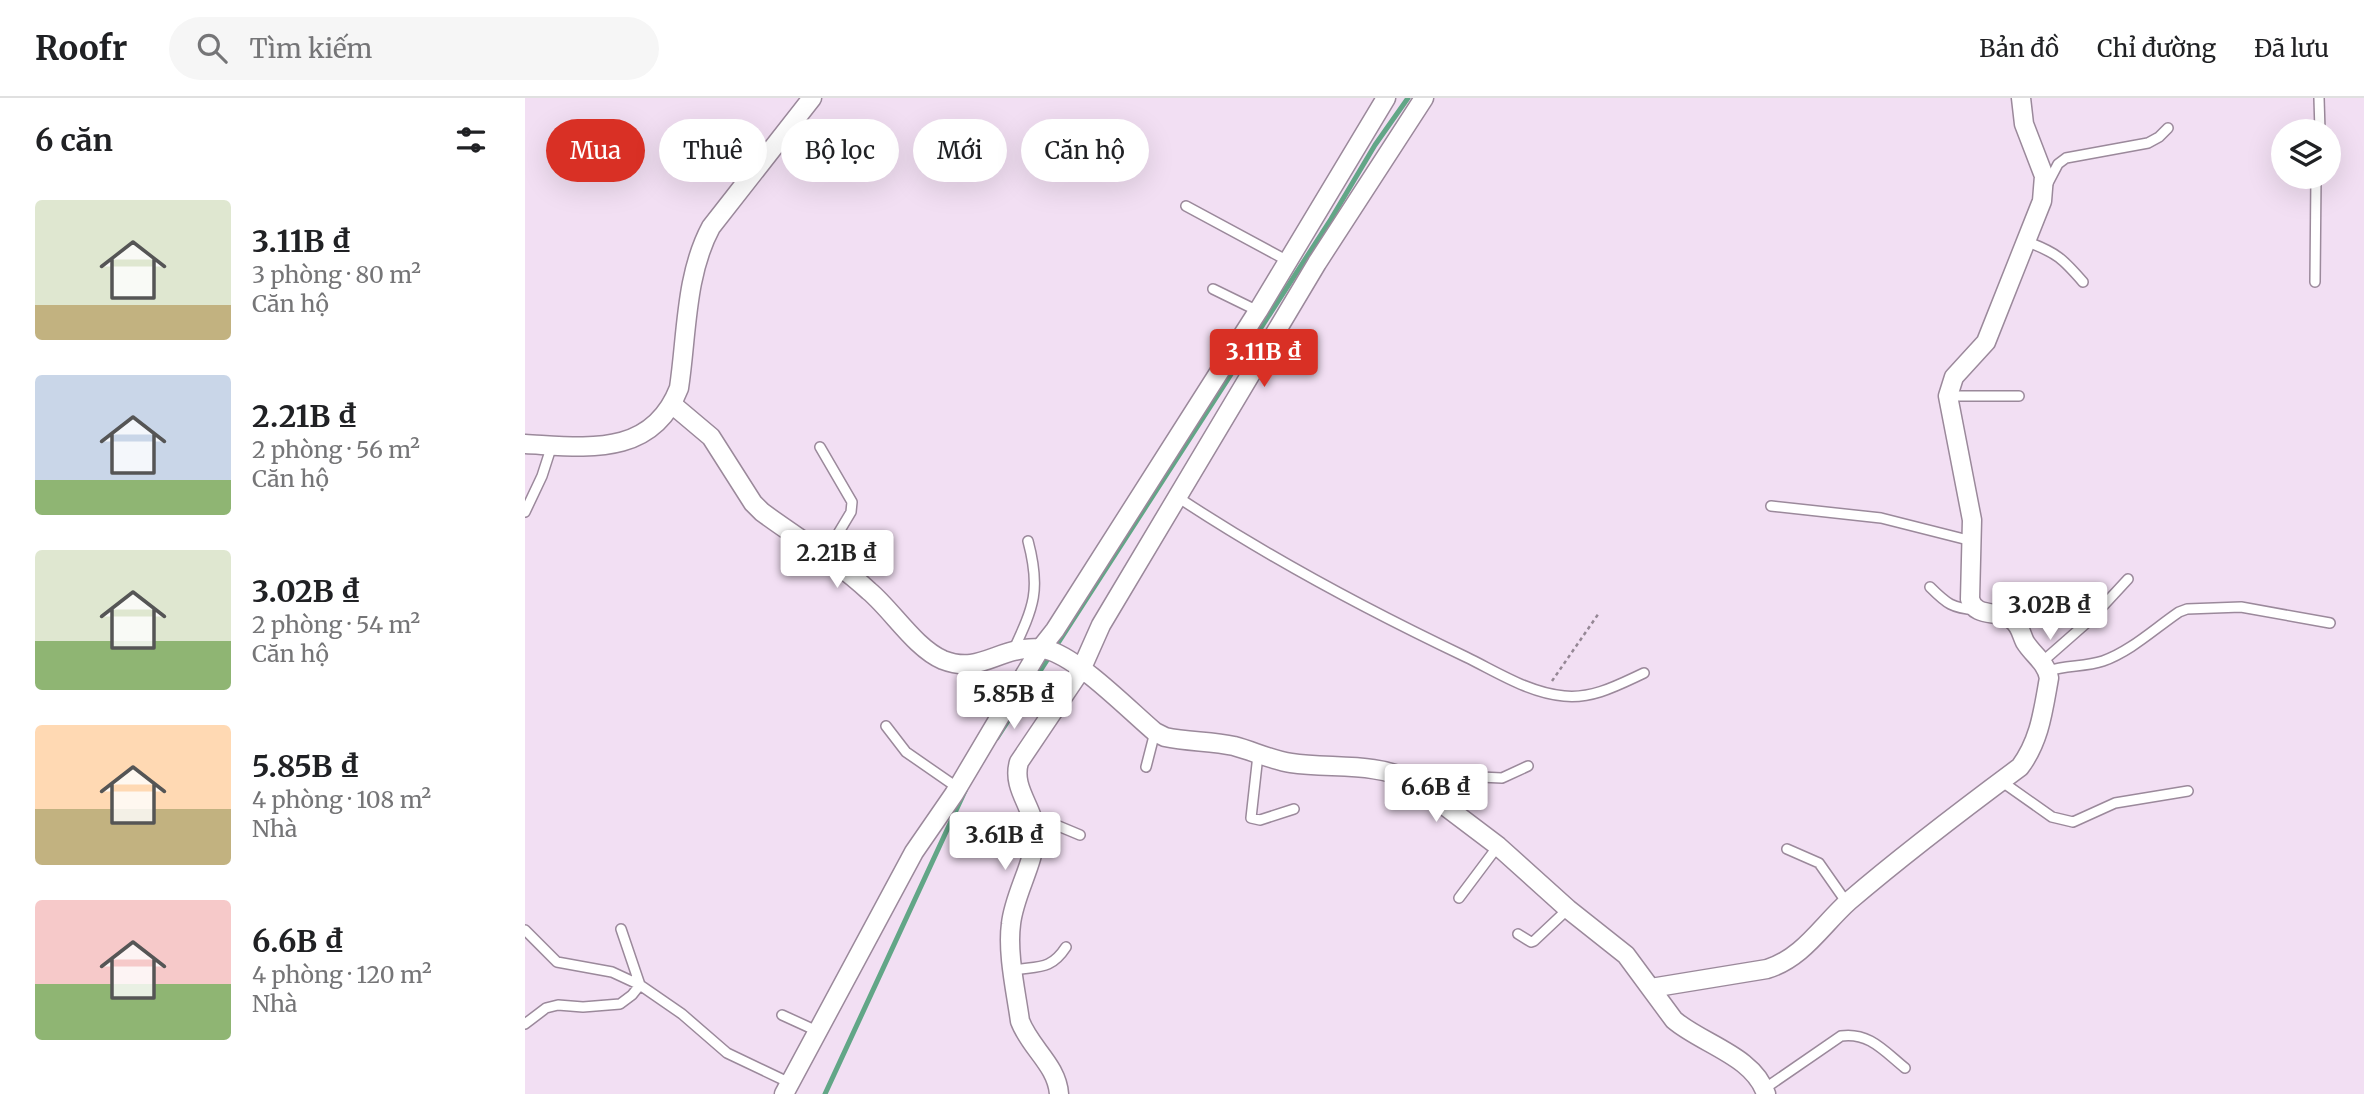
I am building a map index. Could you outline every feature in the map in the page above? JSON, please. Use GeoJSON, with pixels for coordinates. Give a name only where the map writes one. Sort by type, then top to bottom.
{"type":"FeatureCollection","features":[{"type":"Feature","properties":{"kind":"street"},"geometry":{"type":"LineString","coordinates":[[525,444],[592,447],[615,444],[638,437],[673,405],[679,388],[695,265],[701,245],[711,227],[813,98]]}},
{"type":"Feature","properties":{"kind":"street"},"geometry":{"type":"LineString","coordinates":[[787,1088],[914,852],[953,796],[1258,311],[1387,98]]}},
{"type":"Feature","properties":{"kind":"street"},"geometry":{"type":"LineString","coordinates":[[1059,1094],[1054,1072],[1024,1033],[1020,1021],[1010,941],[1011,924],[1035,835],[1016,772],[1317,263],[1424,98]]}},
{"type":"Feature","properties":{"kind":"street"},"geometry":{"type":"LineString","coordinates":[[1651,988],[1767,970],[1782,965],[1795,956],[1847,902],[2020,767],[2031,752],[2039,732],[2049,678],[2045,666],[2025,642],[2012,619],[1978,611],[1972,606],[1972,520],[1948,396],[1954,377],[1986,342],[2028,242],[2045,189],[2045,176],[2024,124],[2021,98]]}},
{"type":"Feature","properties":{"kind":"street"},"geometry":{"type":"LineString","coordinates":[[673,405],[711,437],[753,503],[871,592],[926,649],[940,659],[957,664],[976,665],[1013,651],[1044,649],[1078,666],[1155,732],[1175,739],[1237,747],[1292,763],[1381,770],[1412,781],[1498,846],[1626,955],[1674,1020],[1684,1029],[1741,1062],[1755,1075],[1765,1092]]}},
{"type":"Feature","properties":{"kind":"lane"},"geometry":{"type":"LineString","coordinates":[[2319,98],[2320,119]]}},
{"type":"Feature","properties":{"kind":"lane"},"geometry":{"type":"LineString","coordinates":[[2045,189],[2058,164],[2066,158],[2148,143],[2168,128]]}},
{"type":"Feature","properties":{"kind":"lane"},"geometry":{"type":"LineString","coordinates":[[2315,282],[2316,189]]}},
{"type":"Feature","properties":{"kind":"lane"},"geometry":{"type":"LineString","coordinates":[[1187,205],[1287,261]]}},
{"type":"Feature","properties":{"kind":"lane"},"geometry":{"type":"LineString","coordinates":[[2028,242],[2062,258],[2083,282]]}},
{"type":"Feature","properties":{"kind":"lane"},"geometry":{"type":"LineString","coordinates":[[1213,289],[1258,311]]}},
{"type":"Feature","properties":{"kind":"lane"},"geometry":{"type":"LineString","coordinates":[[1948,396],[2019,396]]}},
{"type":"Feature","properties":{"kind":"lane"},"geometry":{"type":"LineString","coordinates":[[525,512],[542,476],[552,445]]}},
{"type":"Feature","properties":{"kind":"lane"},"geometry":{"type":"LineString","coordinates":[[820,447],[852,502],[851,512],[824,557]]}},
{"type":"Feature","properties":{"kind":"lane"},"geometry":{"type":"LineString","coordinates":[[1179,498],[1240,539],[1417,634],[1530,688],[1563,696],[1588,697],[1644,673]]}},
{"type":"Feature","properties":{"kind":"lane"},"geometry":{"type":"LineString","coordinates":[[1770,506],[1881,517],[1972,541]]}},
{"type":"Feature","properties":{"kind":"lane"},"geometry":{"type":"LineString","coordinates":[[1013,651],[1030,615],[1035,596],[1035,566],[1028,541]]}},
{"type":"Feature","properties":{"kind":"lane"},"geometry":{"type":"LineString","coordinates":[[2045,666],[2128,579]]}},
{"type":"Feature","properties":{"kind":"lane"},"geometry":{"type":"LineString","coordinates":[[1930,587],[1948,605],[1978,611]]}},
{"type":"Feature","properties":{"kind":"lane"},"geometry":{"type":"LineString","coordinates":[[2045,666],[2101,662],[2125,650],[2187,609],[2241,607],[2330,623]]}},
{"type":"Feature","properties":{"kind":"lane"},"geometry":{"type":"LineString","coordinates":[[887,726],[906,752],[953,796]]}},
{"type":"Feature","properties":{"kind":"lane"},"geometry":{"type":"LineString","coordinates":[[1146,767],[1155,732]]}},
{"type":"Feature","properties":{"kind":"lane"},"geometry":{"type":"LineString","coordinates":[[1258,755],[1251,818],[1260,820],[1294,809]]}},
{"type":"Feature","properties":{"kind":"lane"},"geometry":{"type":"LineString","coordinates":[[1412,781],[1459,776],[1503,778],[1528,766]]}},
{"type":"Feature","properties":{"kind":"lane"},"geometry":{"type":"LineString","coordinates":[[2001,781],[2052,817],[2073,822],[2115,803],[2188,791]]}},
{"type":"Feature","properties":{"kind":"lane"},"geometry":{"type":"LineString","coordinates":[[1031,815],[1080,835]]}},
{"type":"Feature","properties":{"kind":"lane"},"geometry":{"type":"LineString","coordinates":[[1459,898],[1498,846]]}},
{"type":"Feature","properties":{"kind":"lane"},"geometry":{"type":"LineString","coordinates":[[1787,849],[1819,863],[1847,902]]}},
{"type":"Feature","properties":{"kind":"lane"},"geometry":{"type":"LineString","coordinates":[[1518,934],[1531,942],[1569,909]]}},
{"type":"Feature","properties":{"kind":"lane"},"geometry":{"type":"LineString","coordinates":[[621,929],[640,985]]}},
{"type":"Feature","properties":{"kind":"lane"},"geometry":{"type":"LineString","coordinates":[[525,930],[557,962],[612,972],[640,985],[682,1014],[727,1053],[787,1088]]}},
{"type":"Feature","properties":{"kind":"lane"},"geometry":{"type":"LineString","coordinates":[[1014,970],[1057,961],[1066,947]]}},
{"type":"Feature","properties":{"kind":"lane"},"geometry":{"type":"LineString","coordinates":[[525,1024],[546,1008],[558,1005],[583,1007],[620,1004],[640,985]]}},
{"type":"Feature","properties":{"kind":"lane"},"geometry":{"type":"LineString","coordinates":[[782,1015],[817,1031]]}},
{"type":"Feature","properties":{"kind":"lane"},"geometry":{"type":"LineString","coordinates":[[1765,1092],[1841,1036],[1855,1034],[1870,1039],[1905,1068]]}},
{"type":"Feature","properties":{"kind":"path"},"geometry":{"type":"LineString","coordinates":[[1544,692],[1599,613]]}},
{"type":"Feature","properties":{"kind":"waterway"},"geometry":{"type":"LineString","coordinates":[[997,738],[1331,219],[1375,145],[1408,98]]}},
{"type":"Feature","properties":{"kind":"waterway"},"geometry":{"type":"LineString","coordinates":[[825,1094],[965,791]]}}]}
